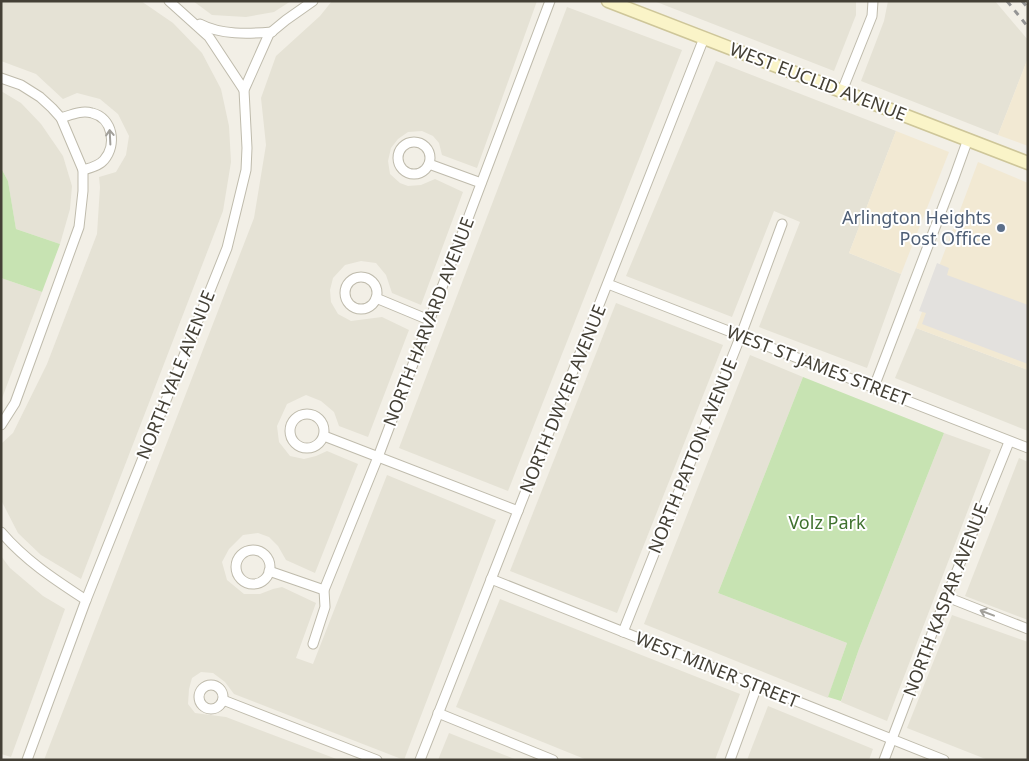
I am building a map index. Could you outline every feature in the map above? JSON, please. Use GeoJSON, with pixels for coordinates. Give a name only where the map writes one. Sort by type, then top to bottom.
{"type":"FeatureCollection","features":[{"type":"Feature","properties":{"kind":"main road","name":"WEST EUCLID AVENUE"},"geometry":{"type":"LineString","coordinates":[[608,1],[1028,162]]}},
{"type":"Feature","properties":{"kind":"street"},"geometry":{"type":"LineString","coordinates":[[169,1],[210,37],[244,90]]}},
{"type":"Feature","properties":{"kind":"street","name":"NORTH YALE AVENUE"},"geometry":{"type":"LineString","coordinates":[[27,760],[86,600],[227,248],[246,170],[248,148],[244,90],[269,34],[313,1]]}},
{"type":"Feature","properties":{"kind":"street","name":"NORTH HARVARD AVENUE"},"geometry":{"type":"LineString","coordinates":[[313,644],[325,607],[324,590],[378,457],[550,1]]}},
{"type":"Feature","properties":{"kind":"street"},"geometry":{"type":"LineString","coordinates":[[842,91],[872,16],[873,1]]}},
{"type":"Feature","properties":{"kind":"street"},"geometry":{"type":"LineString","coordinates":[[190,19],[206,27],[228,32],[252,34],[272,32]]}},
{"type":"Feature","properties":{"kind":"street","name":"NORTH DWYER AVENUE"},"geometry":{"type":"LineString","coordinates":[[420,760],[704,38]]}},
{"type":"Feature","properties":{"kind":"street"},"geometry":{"type":"LineString","coordinates":[[1,78],[21,85],[40,97],[61,118],[83,170],[79,227],[15,403],[1,425]]}},
{"type":"Feature","properties":{"kind":"street"},"geometry":{"type":"LineString","coordinates":[[61,118],[78,113],[91,113],[103,118],[109,127],[112,140],[104,160],[95,166],[83,170]]}},
{"type":"Feature","properties":{"kind":"street"},"geometry":{"type":"LineString","coordinates":[[874,387],[968,139]]}},
{"type":"Feature","properties":{"kind":"street"},"geometry":{"type":"LineString","coordinates":[[429,164],[482,183]]}},
{"type":"Feature","properties":{"kind":"street","name":"NORTH PATTON AVENUE"},"geometry":{"type":"LineString","coordinates":[[623,632],[741,335],[782,224]]}},
{"type":"Feature","properties":{"kind":"street","name":"WEST ST JAMES STREET"},"geometry":{"type":"LineString","coordinates":[[608,284],[1028,448]]}},
{"type":"Feature","properties":{"kind":"street"},"geometry":{"type":"LineString","coordinates":[[376,298],[429,320]]}},
{"type":"Feature","properties":{"kind":"street"},"geometry":{"type":"LineString","coordinates":[[324,436],[518,511]]}},
{"type":"Feature","properties":{"kind":"street","name":"NORTH KASPAR AVENUE"},"geometry":{"type":"LineString","coordinates":[[884,760],[946,598],[1010,442]]}},
{"type":"Feature","properties":{"kind":"street"},"geometry":{"type":"LineString","coordinates":[[1,532],[41,571],[86,600]]}},
{"type":"Feature","properties":{"kind":"street"},"geometry":{"type":"LineString","coordinates":[[269,571],[324,590]]}},
{"type":"Feature","properties":{"kind":"street","name":"WEST MINER STREET"},"geometry":{"type":"LineString","coordinates":[[492,579],[944,760]]}},
{"type":"Feature","properties":{"kind":"street"},"geometry":{"type":"LineString","coordinates":[[946,598],[1028,629]]}},
{"type":"Feature","properties":{"kind":"street"},"geometry":{"type":"LineString","coordinates":[[730,760],[757,686]]}},
{"type":"Feature","properties":{"kind":"street"},"geometry":{"type":"LineString","coordinates":[[223,700],[377,760]]}},
{"type":"Feature","properties":{"kind":"street"},"geometry":{"type":"LineString","coordinates":[[438,714],[553,760]]}},
{"type":"Feature","properties":{"kind":"shaded area"},"geometry":{"type":"Polygon","coordinates":[[[1,1],[141,1],[173,23],[202,53],[221,89],[229,126],[231,162],[223,211],[81,579],[41,555],[18,533],[1,500],[1,444],[13,433],[47,364],[97,234],[99,177],[116,172],[126,155],[129,136],[118,114],[100,99],[77,93],[63,99],[36,74],[1,61],[1,1]]]}},
{"type":"Feature","properties":{"kind":"shaded area"},"geometry":{"type":"Polygon","coordinates":[[[193,1],[291,1],[274,12],[246,17],[212,15],[193,1]]]}},
{"type":"Feature","properties":{"kind":"shaded area"},"geometry":{"type":"Polygon","coordinates":[[[332,1],[537,1],[477,168],[442,155],[439,143],[433,136],[422,131],[408,132],[398,139],[391,148],[388,161],[390,174],[400,183],[408,186],[421,185],[435,179],[463,192],[421,305],[392,293],[386,275],[376,263],[361,261],[345,265],[333,278],[330,290],[331,302],[338,314],[351,321],[382,317],[409,330],[368,437],[339,426],[334,412],[321,401],[306,395],[287,404],[277,426],[279,442],[290,456],[304,459],[327,451],[358,464],[315,573],[286,560],[278,546],[269,537],[258,533],[243,535],[229,549],[222,562],[227,580],[244,594],[260,594],[282,587],[316,603],[296,658],[313,664],[387,475],[496,520],[404,760],[234,694],[225,682],[213,673],[201,672],[192,678],[189,689],[188,704],[195,713],[226,717],[339,760],[44,760],[254,218],[266,145],[261,98],[276,56],[320,16],[332,1]]]}},
{"type":"Feature","properties":{"kind":"shaded area"},"geometry":{"type":"Polygon","coordinates":[[[654,1],[856,1],[856,15],[834,71],[654,1]]]}},
{"type":"Feature","properties":{"kind":"shaded area"},"geometry":{"type":"Polygon","coordinates":[[[888,1],[995,1],[1028,40],[1028,58],[998,135],[861,81],[884,21],[888,1]]]}},
{"type":"Feature","properties":{"kind":"shaded area"},"geometry":{"type":"Polygon","coordinates":[[[567,7],[682,50],[508,491],[399,448],[567,7]]]}},
{"type":"Feature","properties":{"kind":"shaded area"},"geometry":{"type":"Polygon","coordinates":[[[1028,58],[1028,146],[998,135],[1028,58]]]}},
{"type":"Feature","properties":{"kind":"shaded area"},"geometry":{"type":"Polygon","coordinates":[[[716,61],[896,131],[849,253],[901,274],[867,368],[759,327],[800,222],[774,211],[732,317],[626,276],[716,61]]]}},
{"type":"Feature","properties":{"kind":"shaded area"},"geometry":{"type":"Polygon","coordinates":[[[1,91],[21,103],[41,124],[63,156],[72,186],[70,209],[60,244],[16,229],[8,181],[1,168],[1,91]]]}},
{"type":"Feature","properties":{"kind":"shaded area"},"geometry":{"type":"Polygon","coordinates":[[[896,131],[949,152],[901,274],[849,253],[896,131]]]}},
{"type":"Feature","properties":{"kind":"shaded area"},"geometry":{"type":"Polygon","coordinates":[[[978,162],[1028,183],[1028,370],[916,328],[978,162]]]}},
{"type":"Feature","properties":{"kind":"shaded area"},"geometry":{"type":"Polygon","coordinates":[[[937,263],[949,268],[947,275],[1028,305],[1028,364],[922,324],[926,313],[919,311],[937,263]]]}},
{"type":"Feature","properties":{"kind":"shaded area"},"geometry":{"type":"Polygon","coordinates":[[[1,278],[42,292],[1,401],[1,278]]]}},
{"type":"Feature","properties":{"kind":"shaded area"},"geometry":{"type":"Polygon","coordinates":[[[616,303],[723,345],[617,613],[510,571],[616,303]]]}},
{"type":"Feature","properties":{"kind":"shaded area"},"geometry":{"type":"Polygon","coordinates":[[[916,328],[1028,370],[1028,431],[895,378],[916,328]]]}},
{"type":"Feature","properties":{"kind":"shaded area"},"geometry":{"type":"Polygon","coordinates":[[[750,355],[803,377],[718,593],[847,643],[828,698],[644,624],[750,355]]]}},
{"type":"Feature","properties":{"kind":"shaded area"},"geometry":{"type":"Polygon","coordinates":[[[944,433],[991,450],[887,721],[841,702],[859,649],[944,433]]]}},
{"type":"Feature","properties":{"kind":"shaded area"},"geometry":{"type":"Polygon","coordinates":[[[1019,458],[1028,462],[1028,620],[965,596],[1019,458]]]}},
{"type":"Feature","properties":{"kind":"shaded area"},"geometry":{"type":"Polygon","coordinates":[[[1,556],[10,568],[43,596],[65,609],[11,757],[1,754],[1,556]]]}},
{"type":"Feature","properties":{"kind":"shaded area"},"geometry":{"type":"Polygon","coordinates":[[[500,599],[740,694],[715,760],[587,760],[456,707],[500,599]]]}},
{"type":"Feature","properties":{"kind":"shaded area"},"geometry":{"type":"Polygon","coordinates":[[[952,615],[1028,642],[1028,760],[988,760],[907,728],[952,615]]]}},
{"type":"Feature","properties":{"kind":"shaded area"},"geometry":{"type":"Polygon","coordinates":[[[768,706],[873,749],[869,760],[747,760],[768,706]]]}},
{"type":"Feature","properties":{"kind":"shaded area"},"geometry":{"type":"Polygon","coordinates":[[[449,733],[517,760],[438,760],[449,733]]]}},
{"type":"Feature","properties":{"kind":"green space"},"geometry":{"type":"Polygon","coordinates":[[[1,168],[8,181],[16,229],[60,244],[42,292],[1,278],[1,168]]]}},
{"type":"Feature","properties":{"kind":"green space","name":"Volz Park"},"geometry":{"type":"Polygon","coordinates":[[[803,377],[944,433],[859,649],[841,701],[828,697],[847,643],[718,593],[803,377]]]}},
{"type":"Feature","properties":{"kind":"railway"},"geometry":{"type":"LineString","coordinates":[[1007,1],[1028,27]]}},
{"type":"Feature","properties":{"kind":"railway"},"geometry":{"type":"LineString","coordinates":[[1022,1],[1028,8]]}},
{"type":"Feature","properties":{"kind":"place","name":"Arlington Heights Post Office"},"geometry":{"type":"Point","coordinates":[1001,228]}}]}
